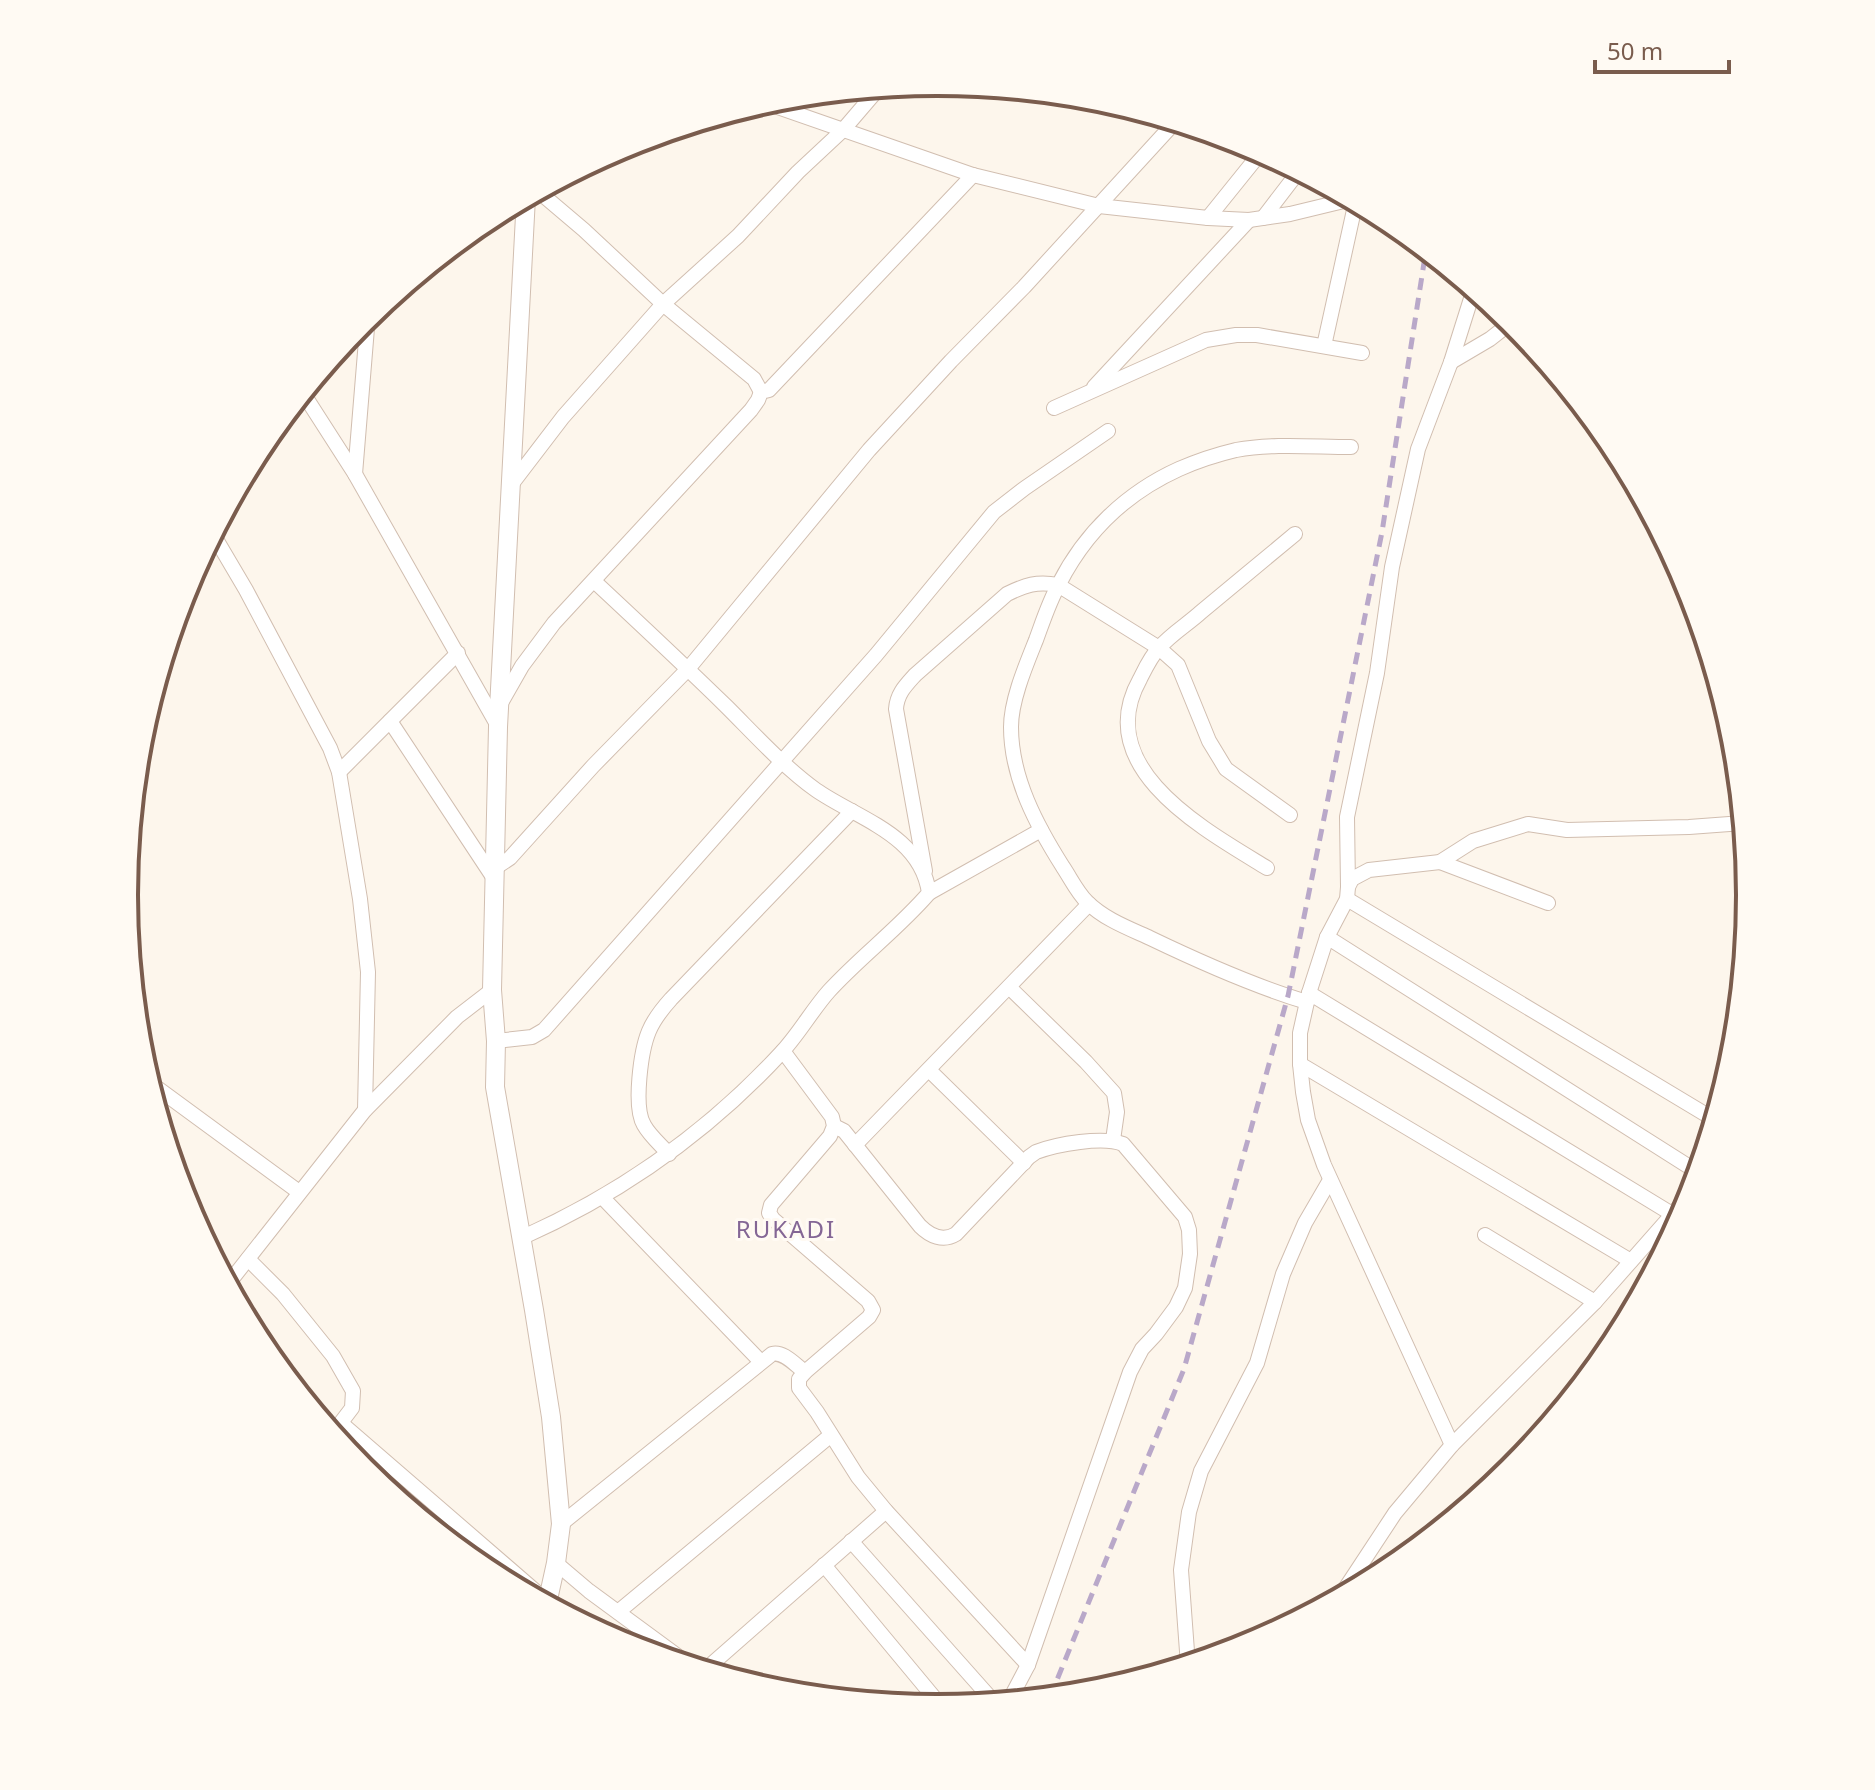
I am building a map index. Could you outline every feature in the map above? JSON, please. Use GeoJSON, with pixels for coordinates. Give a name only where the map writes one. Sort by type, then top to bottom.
{"type":"FeatureCollection","features":[{"type":"Feature","properties":{"kind":"street"},"geometry":{"type":"LineString","coordinates":[[511,485],[563,417],[663,304],[738,236],[869,100]]}},
{"type":"Feature","properties":{"kind":"street"},"geometry":{"type":"LineString","coordinates":[[787,110],[973,175],[1099,206],[1208,218],[1256,219],[1338,204]]}},
{"type":"Feature","properties":{"kind":"street"},"geometry":{"type":"LineString","coordinates":[[495,874],[593,766],[688,669],[869,450],[1168,130]]}},
{"type":"Feature","properties":{"kind":"street"},"geometry":{"type":"LineString","coordinates":[[1208,218],[1253,162]]}},
{"type":"Feature","properties":{"kind":"street"},"geometry":{"type":"LineString","coordinates":[[499,706],[522,666],[554,623],[751,410],[761,392],[769,390],[973,175]]}},
{"type":"Feature","properties":{"kind":"street"},"geometry":{"type":"LineString","coordinates":[[1090,392],[1292,179]]}},
{"type":"Feature","properties":{"kind":"street"},"geometry":{"type":"LineString","coordinates":[[547,198],[663,304],[754,379],[761,392]]}},
{"type":"Feature","properties":{"kind":"street"},"geometry":{"type":"LineString","coordinates":[[525,211],[498,727],[492,990],[496,1041],[495,1087],[551,1417],[561,1524],[550,1593]]}},
{"type":"Feature","properties":{"kind":"street"},"geometry":{"type":"LineString","coordinates":[[1324,346],[1351,212]]}},
{"type":"Feature","properties":{"kind":"street"},"geometry":{"type":"LineString","coordinates":[[1348,893],[1347,817],[1377,673],[1392,567],[1418,449],[1470,300]]}},
{"type":"Feature","properties":{"kind":"street"},"geometry":{"type":"LineString","coordinates":[[1451,362],[1502,330]]}},
{"type":"Feature","properties":{"kind":"street"},"geometry":{"type":"LineString","coordinates":[[1054,408],[1206,340],[1221,337],[1257,335],[1362,353]]}},
{"type":"Feature","properties":{"kind":"street"},"geometry":{"type":"LineString","coordinates":[[355,474],[366,337]]}},
{"type":"Feature","properties":{"kind":"street"},"geometry":{"type":"LineString","coordinates":[[309,403],[355,474],[498,727]]}},
{"type":"Feature","properties":{"kind":"street"},"geometry":{"type":"LineString","coordinates":[[496,1041],[532,1037],[544,1030],[876,655],[994,512],[1108,431]]}},
{"type":"Feature","properties":{"kind":"street"},"geometry":{"type":"LineString","coordinates":[[1351,447],[1275,447],[1235,451],[1179,469],[1129,498],[1102,521],[1078,549],[1058,585],[1021,678],[1011,726],[1016,769],[1030,809],[1080,893],[1112,921],[1288,996],[1308,997],[1670,1213]]}},
{"type":"Feature","properties":{"kind":"street"},"geometry":{"type":"LineString","coordinates":[[1267,868],[1186,816],[1162,793],[1142,770],[1131,743],[1127,718],[1132,692],[1159,648],[1295,534]]}},
{"type":"Feature","properties":{"kind":"street"},"geometry":{"type":"LineString","coordinates":[[220,545],[330,748],[339,772],[360,899],[368,972],[365,1110]]}},
{"type":"Feature","properties":{"kind":"street"},"geometry":{"type":"LineString","coordinates":[[594,581],[816,790],[876,824],[906,847],[925,873]]}},
{"type":"Feature","properties":{"kind":"street"},"geometry":{"type":"LineString","coordinates":[[929,893],[896,709],[897,698],[915,675],[1007,594],[1044,582],[1058,585],[1159,648],[1178,665],[1209,741],[1226,769],[1290,815]]}},
{"type":"Feature","properties":{"kind":"street"},"geometry":{"type":"LineString","coordinates":[[339,772],[458,653]]}},
{"type":"Feature","properties":{"kind":"street"},"geometry":{"type":"LineString","coordinates":[[390,721],[495,874]]}},
{"type":"Feature","properties":{"kind":"street"},"geometry":{"type":"LineString","coordinates":[[669,1154],[644,1126],[639,1115],[643,1049],[649,1030],[671,999],[852,811]]}},
{"type":"Feature","properties":{"kind":"street"},"geometry":{"type":"LineString","coordinates":[[1452,1445],[1330,1180],[1308,1120],[1300,1064],[1300,1033],[1327,937],[1352,879],[1369,870],[1440,862],[1473,841],[1528,824],[1567,830],[1733,824]]}},
{"type":"Feature","properties":{"kind":"street"},"geometry":{"type":"LineString","coordinates":[[521,1238],[623,1185],[720,1114],[783,1051],[830,990],[929,893],[1041,830]]}},
{"type":"Feature","properties":{"kind":"street"},"geometry":{"type":"LineString","coordinates":[[1440,862],[1548,903]]}},
{"type":"Feature","properties":{"kind":"street"},"geometry":{"type":"LineString","coordinates":[[1348,893],[1705,1114]]}},
{"type":"Feature","properties":{"kind":"street"},"geometry":{"type":"LineString","coordinates":[[855,1145],[1089,904]]}},
{"type":"Feature","properties":{"kind":"street"},"geometry":{"type":"LineString","coordinates":[[1327,937],[1689,1166]]}},
{"type":"Feature","properties":{"kind":"street"},"geometry":{"type":"LineString","coordinates":[[1009,987],[1114,1093],[1117,1112],[1113,1140]]}},
{"type":"Feature","properties":{"kind":"street"},"geometry":{"type":"LineString","coordinates":[[235,1275],[365,1110],[457,1017],[492,990]]}},
{"type":"Feature","properties":{"kind":"street"},"geometry":{"type":"LineString","coordinates":[[783,1051],[832,1117],[834,1126],[830,1136],[771,1205],[769,1213],[868,1301],[873,1310],[869,1317],[805,1372],[799,1379],[799,1388],[858,1477],[886,1511],[1028,1665]]}},
{"type":"Feature","properties":{"kind":"street"},"geometry":{"type":"LineString","coordinates":[[1300,1064],[1631,1261]]}},
{"type":"Feature","properties":{"kind":"street"},"geometry":{"type":"LineString","coordinates":[[929,1070],[1024,1163]]}},
{"type":"Feature","properties":{"kind":"street"},"geometry":{"type":"LineString","coordinates":[[164,1093],[299,1192]]}},
{"type":"Feature","properties":{"kind":"street"},"geometry":{"type":"LineString","coordinates":[[834,1126],[844,1131],[920,1226],[929,1234],[942,1238],[956,1234],[1036,1152],[1091,1141],[1113,1140],[1123,1144],[1185,1217],[1190,1254],[1185,1288],[1176,1307],[1142,1349],[1130,1372],[1028,1665],[1015,1690]]}},
{"type":"Feature","properties":{"kind":"street"},"geometry":{"type":"LineString","coordinates":[[1187,1654],[1181,1570],[1189,1512],[1201,1471],[1257,1363],[1283,1274],[1305,1223],[1330,1180]]}},
{"type":"Feature","properties":{"kind":"street"},"geometry":{"type":"LineString","coordinates":[[602,1197],[761,1362]]}},
{"type":"Feature","properties":{"kind":"street"},"geometry":{"type":"LineString","coordinates":[[1353,1577],[1395,1513],[1452,1445],[1595,1302],[1668,1219]]}},
{"type":"Feature","properties":{"kind":"street"},"geometry":{"type":"LineString","coordinates":[[1485,1235],[1595,1302]]}},
{"type":"Feature","properties":{"kind":"street"},"geometry":{"type":"LineString","coordinates":[[248,1259],[283,1294],[333,1356],[353,1391],[352,1408],[340,1425]]}},
{"type":"Feature","properties":{"kind":"street"},"geometry":{"type":"LineString","coordinates":[[561,1524],[761,1362],[777,1353],[783,1354],[805,1372]]}},
{"type":"Feature","properties":{"kind":"street"},"geometry":{"type":"LineString","coordinates":[[618,1612],[831,1435]]}},
{"type":"Feature","properties":{"kind":"street"},"geometry":{"type":"LineString","coordinates":[[364,1450],[498,1562]]}},
{"type":"Feature","properties":{"kind":"street"},"geometry":{"type":"LineString","coordinates":[[714,1662],[886,1511]]}},
{"type":"Feature","properties":{"kind":"street"},"geometry":{"type":"LineString","coordinates":[[851,1541],[985,1692]]}},
{"type":"Feature","properties":{"kind":"street"},"geometry":{"type":"LineString","coordinates":[[556,1563],[662,1645]]}},
{"type":"Feature","properties":{"kind":"street"},"geometry":{"type":"LineString","coordinates":[[824,1565],[931,1694]]}},
{"type":"Feature","properties":{"kind":"railway"},"geometry":{"type":"LineString","coordinates":[[1055,1685],[1184,1369],[1288,996],[1382,532],[1424,261]]}},
{"type":"Feature","properties":{"kind":"district","name":"RUKADI"},"geometry":{"type":"Point","coordinates":[786,1230]}}]}
